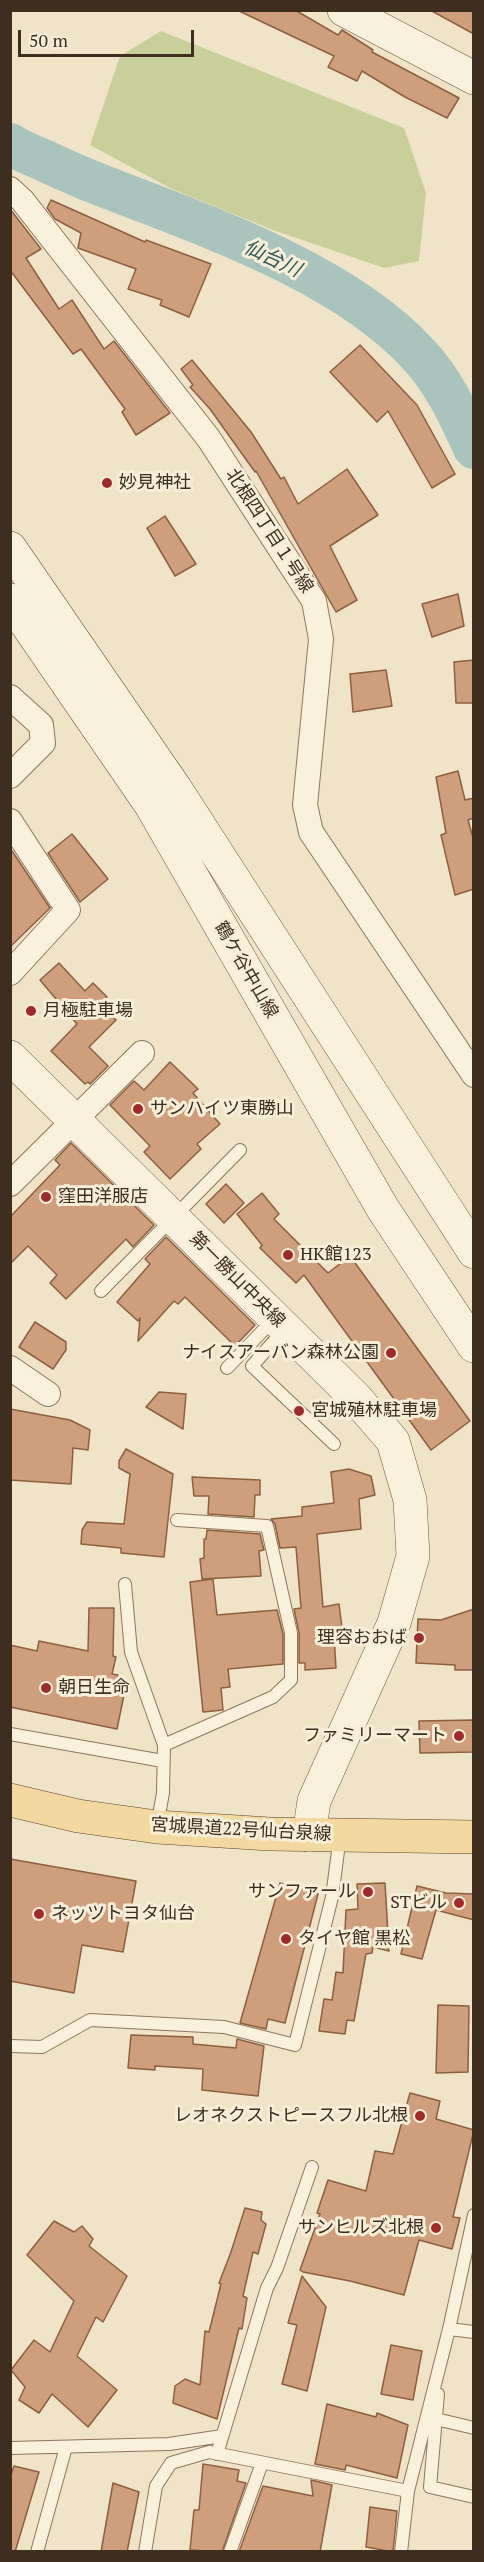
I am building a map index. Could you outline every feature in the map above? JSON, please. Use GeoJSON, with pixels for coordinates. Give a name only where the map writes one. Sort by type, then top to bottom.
{"type":"FeatureCollection","features":[{"type":"Feature","properties":{"kind":"main road","name":"宮城県道22号仙台泉線"},"geometry":{"type":"LineString","coordinates":[[10,1800],[78,1816],[157,1827],[324,1835],[474,1837]]}},
{"type":"Feature","properties":{"kind":"street"},"geometry":{"type":"LineString","coordinates":[[344,10],[474,78]]}},
{"type":"Feature","properties":{"kind":"street","name":"北根四丁目１号線"},"geometry":{"type":"LineString","coordinates":[[10,189],[22,200],[209,439],[314,601],[321,639],[304,805],[311,832],[474,1075]]}},
{"type":"Feature","properties":{"kind":"street"},"geometry":{"type":"LineString","coordinates":[[10,548],[175,788],[474,1252]]}},
{"type":"Feature","properties":{"kind":"street","name":"鶴ケ谷中山線"},"geometry":{"type":"LineString","coordinates":[[10,600],[152,805],[383,1209],[474,1346]]}},
{"type":"Feature","properties":{"kind":"street"},"geometry":{"type":"LineString","coordinates":[[10,697],[41,725],[43,743],[10,776]]}},
{"type":"Feature","properties":{"kind":"street"},"geometry":{"type":"LineString","coordinates":[[10,821],[68,910],[10,973]]}},
{"type":"Feature","properties":{"kind":"street"},"geometry":{"type":"LineString","coordinates":[[10,1184],[142,1053]]}},
{"type":"Feature","properties":{"kind":"street","name":"第一勝山中央線"},"geometry":{"type":"LineString","coordinates":[[10,1057],[355,1397],[393,1442],[410,1500],[413,1556],[393,1623],[314,1801],[324,1835]]}},
{"type":"Feature","properties":{"kind":"street"},"geometry":{"type":"LineString","coordinates":[[10,1368],[48,1394]]}},
{"type":"Feature","properties":{"kind":"lane"},"geometry":{"type":"LineString","coordinates":[[101,1291],[240,1150]]}},
{"type":"Feature","properties":{"kind":"lane"},"geometry":{"type":"LineString","coordinates":[[227,1368],[280,1323]]}},
{"type":"Feature","properties":{"kind":"lane"},"geometry":{"type":"LineString","coordinates":[[280,1323],[252,1366],[334,1444]]}},
{"type":"Feature","properties":{"kind":"lane"},"geometry":{"type":"LineString","coordinates":[[164,1745],[273,1697],[291,1680],[291,1633],[267,1526],[177,1520]]}},
{"type":"Feature","properties":{"kind":"lane"},"geometry":{"type":"LineString","coordinates":[[125,1584],[131,1652],[164,1745],[163,1793],[157,1827]]}},
{"type":"Feature","properties":{"kind":"lane"},"geometry":{"type":"LineString","coordinates":[[10,1734],[163,1761]]}},
{"type":"Feature","properties":{"kind":"lane"},"geometry":{"type":"LineString","coordinates":[[10,2046],[42,2046],[90,2020],[225,2027],[295,2045],[332,1897],[324,1835]]}},
{"type":"Feature","properties":{"kind":"lane"},"geometry":{"type":"LineString","coordinates":[[217,2454],[267,2288],[277,2268],[312,2167]]}},
{"type":"Feature","properties":{"kind":"lane"},"geometry":{"type":"LineString","coordinates":[[401,2552],[408,2491],[474,2215]]}},
{"type":"Feature","properties":{"kind":"lane"},"geometry":{"type":"LineString","coordinates":[[448,2329],[474,2332]]}},
{"type":"Feature","properties":{"kind":"lane"},"geometry":{"type":"LineString","coordinates":[[442,2354],[430,2487],[474,2497]]}},
{"type":"Feature","properties":{"kind":"lane"},"geometry":{"type":"LineString","coordinates":[[436,2419],[474,2428]]}},
{"type":"Feature","properties":{"kind":"lane"},"geometry":{"type":"LineString","coordinates":[[10,2448],[169,2444],[222,2436]]}},
{"type":"Feature","properties":{"kind":"lane"},"geometry":{"type":"LineString","coordinates":[[37,2552],[66,2447]]}},
{"type":"Feature","properties":{"kind":"lane"},"geometry":{"type":"LineString","coordinates":[[145,2552],[156,2486],[171,2463],[209,2452],[408,2491]]}},
{"type":"Feature","properties":{"kind":"lane"},"geometry":{"type":"LineString","coordinates":[[230,2552],[262,2463]]}},
{"type":"Feature","properties":{"kind":"green space"},"geometry":{"type":"Polygon","coordinates":[[[161,31],[404,128],[426,193],[419,261],[384,268],[273,230],[172,189],[90,145],[120,56],[161,31]]]}},
{"type":"Feature","properties":{"kind":"building"},"geometry":{"type":"Polygon","coordinates":[[[237,10],[295,10],[338,35],[342,30],[373,50],[372,52],[459,98],[447,118],[405,97],[362,71],[357,81],[328,67],[334,56],[237,10]]]}},
{"type":"Feature","properties":{"kind":"building"},"geometry":{"type":"Polygon","coordinates":[[[430,10],[474,10],[474,34],[430,10]]]}},
{"type":"Feature","properties":{"kind":"building"},"geometry":{"type":"Polygon","coordinates":[[[51,200],[145,242],[146,240],[211,264],[189,317],[160,305],[162,300],[128,289],[136,269],[78,248],[81,233],[55,219],[47,208],[51,200]]]}},
{"type":"Feature","properties":{"kind":"building"},"geometry":{"type":"Polygon","coordinates":[[[10,209],[41,249],[26,258],[59,309],[72,300],[104,349],[114,341],[170,413],[136,435],[122,412],[125,409],[81,349],[73,354],[10,270],[10,209]]]}},
{"type":"Feature","properties":{"kind":"building"},"geometry":{"type":"Polygon","coordinates":[[[360,345],[417,405],[455,474],[432,488],[388,411],[377,422],[330,372],[360,345]]]}},
{"type":"Feature","properties":{"kind":"building"},"geometry":{"type":"Polygon","coordinates":[[[192,360],[251,432],[281,479],[284,477],[298,504],[347,469],[378,515],[330,546],[357,600],[336,612],[256,471],[210,409],[190,387],[193,385],[181,369],[192,360]]]}},
{"type":"Feature","properties":{"kind":"building"},"geometry":{"type":"Polygon","coordinates":[[[165,516],[196,564],[175,576],[147,528],[165,516]]]}},
{"type":"Feature","properties":{"kind":"building"},"geometry":{"type":"Polygon","coordinates":[[[458,594],[464,626],[432,637],[422,604],[458,594]]]}},
{"type":"Feature","properties":{"kind":"building"},"geometry":{"type":"Polygon","coordinates":[[[474,660],[474,703],[456,703],[454,662],[474,660]]]}},
{"type":"Feature","properties":{"kind":"building"},"geometry":{"type":"Polygon","coordinates":[[[386,670],[392,706],[353,712],[350,674],[386,670]]]}},
{"type":"Feature","properties":{"kind":"building"},"geometry":{"type":"Polygon","coordinates":[[[458,771],[465,800],[474,798],[474,818],[468,820],[474,841],[474,889],[455,895],[441,835],[446,833],[436,777],[458,771]]]}},
{"type":"Feature","properties":{"kind":"building"},"geometry":{"type":"Polygon","coordinates":[[[72,834],[108,879],[80,902],[48,853],[72,834]]]}},
{"type":"Feature","properties":{"kind":"building"},"geometry":{"type":"Polygon","coordinates":[[[10,848],[50,908],[10,947],[10,848]]]}},
{"type":"Feature","properties":{"kind":"building"},"geometry":{"type":"Polygon","coordinates":[[[59,963],[85,991],[93,983],[107,997],[100,1004],[116,1020],[89,1047],[108,1066],[90,1084],[88,1082],[85,1084],[51,1051],[77,1024],[40,980],[59,963]]]}},
{"type":"Feature","properties":{"kind":"building"},"geometry":{"type":"Polygon","coordinates":[[[170,1062],[198,1089],[193,1093],[220,1124],[197,1144],[201,1149],[170,1179],[144,1152],[150,1146],[110,1105],[134,1081],[144,1090],[170,1062]]]}},
{"type":"Feature","properties":{"kind":"building"},"geometry":{"type":"Polygon","coordinates":[[[71,1143],[154,1225],[133,1247],[126,1239],[66,1299],[50,1283],[57,1275],[28,1246],[10,1264],[10,1217],[60,1165],[55,1160],[71,1143]]]}},
{"type":"Feature","properties":{"kind":"building"},"geometry":{"type":"Polygon","coordinates":[[[226,1184],[244,1203],[224,1223],[206,1204],[226,1184]]]}},
{"type":"Feature","properties":{"kind":"building","name":"ナイスアーバン森林公園"},"geometry":{"type":"Polygon","coordinates":[[[262,1193],[279,1214],[274,1219],[328,1273],[350,1256],[470,1421],[431,1450],[304,1275],[296,1283],[260,1248],[262,1245],[237,1214],[262,1193]]]}},
{"type":"Feature","properties":{"kind":"building"},"geometry":{"type":"Polygon","coordinates":[[[166,1237],[255,1325],[235,1346],[185,1297],[178,1304],[174,1301],[138,1341],[140,1318],[138,1321],[117,1302],[150,1264],[145,1259],[166,1237]]]}},
{"type":"Feature","properties":{"kind":"building"},"geometry":{"type":"Polygon","coordinates":[[[35,1322],[66,1342],[66,1350],[53,1369],[19,1347],[35,1322]]]}},
{"type":"Feature","properties":{"kind":"building"},"geometry":{"type":"Polygon","coordinates":[[[159,1392],[186,1394],[183,1429],[146,1407],[159,1392]]]}},
{"type":"Feature","properties":{"kind":"building"},"geometry":{"type":"Polygon","coordinates":[[[10,1409],[70,1420],[90,1430],[88,1450],[73,1448],[71,1484],[10,1480],[10,1409]]]}},
{"type":"Feature","properties":{"kind":"building"},"geometry":{"type":"Polygon","coordinates":[[[126,1449],[173,1474],[164,1557],[121,1553],[121,1548],[81,1544],[82,1530],[87,1522],[124,1524],[130,1474],[119,1468],[119,1461],[126,1449]]]}},
{"type":"Feature","properties":{"kind":"building"},"geometry":{"type":"Polygon","coordinates":[[[349,1469],[371,1476],[375,1495],[359,1499],[361,1529],[317,1534],[323,1607],[339,1604],[343,1635],[334,1636],[336,1668],[305,1670],[305,1663],[299,1663],[299,1633],[294,1609],[301,1608],[296,1547],[280,1548],[275,1524],[271,1519],[302,1516],[302,1507],[334,1503],[331,1472],[349,1469]]]}},
{"type":"Feature","properties":{"kind":"building"},"geometry":{"type":"Polygon","coordinates":[[[192,1477],[260,1480],[260,1495],[255,1495],[254,1517],[208,1514],[209,1496],[194,1496],[192,1477]]]}},
{"type":"Feature","properties":{"kind":"building"},"geometry":{"type":"Polygon","coordinates":[[[207,1530],[260,1534],[264,1550],[259,1551],[261,1576],[202,1579],[200,1559],[204,1558],[204,1539],[206,1539],[207,1530]]]}},
{"type":"Feature","properties":{"kind":"building"},"geometry":{"type":"Polygon","coordinates":[[[213,1579],[217,1615],[277,1610],[283,1634],[283,1664],[228,1669],[230,1687],[221,1688],[223,1710],[203,1712],[190,1582],[213,1579]]]}},
{"type":"Feature","properties":{"kind":"building"},"geometry":{"type":"Polygon","coordinates":[[[89,1608],[114,1608],[113,1656],[116,1657],[112,1674],[118,1675],[116,1683],[126,1685],[117,1729],[10,1707],[10,1645],[37,1651],[39,1641],[88,1651],[89,1608]]]}},
{"type":"Feature","properties":{"kind":"building"},"geometry":{"type":"Polygon","coordinates":[[[474,1609],[474,1670],[455,1670],[455,1665],[416,1663],[418,1619],[441,1620],[474,1609]]]}},
{"type":"Feature","properties":{"kind":"building"},"geometry":{"type":"Polygon","coordinates":[[[474,1720],[474,1752],[420,1753],[419,1721],[474,1720]]]}},
{"type":"Feature","properties":{"kind":"building"},"geometry":{"type":"Polygon","coordinates":[[[10,1859],[136,1881],[123,1952],[82,1945],[74,1993],[10,1981],[10,1859]]]}},
{"type":"Feature","properties":{"kind":"building"},"geometry":{"type":"Polygon","coordinates":[[[280,1883],[318,1894],[285,2023],[268,2019],[266,2029],[240,2023],[280,1883]]]}},
{"type":"Feature","properties":{"kind":"building"},"geometry":{"type":"Polygon","coordinates":[[[385,1883],[389,1951],[373,1947],[372,1953],[366,1954],[354,2021],[347,2020],[345,2034],[319,2031],[324,1999],[332,2000],[336,1972],[343,1973],[346,1910],[358,1909],[357,1884],[385,1883]]]}},
{"type":"Feature","properties":{"kind":"building"},"geometry":{"type":"Polygon","coordinates":[[[417,1886],[446,1893],[474,1894],[474,1920],[436,1910],[422,1959],[401,1954],[417,1886]]]}},
{"type":"Feature","properties":{"kind":"building"},"geometry":{"type":"Polygon","coordinates":[[[438,2005],[469,2006],[468,2072],[436,2073],[438,2005]]]}},
{"type":"Feature","properties":{"kind":"building"},"geometry":{"type":"Polygon","coordinates":[[[131,2035],[193,2037],[193,2044],[236,2048],[237,2039],[264,2046],[258,2096],[202,2090],[203,2069],[155,2066],[155,2070],[128,2068],[131,2035]]]}},
{"type":"Feature","properties":{"kind":"building"},"geometry":{"type":"Polygon","coordinates":[[[410,2093],[440,2101],[436,2119],[474,2130],[453,2217],[460,2218],[452,2249],[419,2240],[404,2295],[303,2272],[300,2270],[320,2214],[317,2213],[328,2180],[366,2191],[375,2151],[393,2154],[410,2093]]]}},
{"type":"Feature","properties":{"kind":"building"},"geometry":{"type":"Polygon","coordinates":[[[245,2208],[262,2212],[261,2220],[266,2224],[258,2254],[253,2252],[243,2296],[247,2298],[242,2329],[239,2328],[217,2419],[173,2403],[175,2386],[185,2379],[200,2385],[205,2331],[209,2332],[221,2284],[219,2283],[245,2208]]]}},
{"type":"Feature","properties":{"kind":"building"},"geometry":{"type":"Polygon","coordinates":[[[54,2221],[74,2232],[82,2226],[93,2239],[89,2246],[127,2276],[103,2322],[96,2317],[77,2356],[117,2390],[88,2427],[52,2394],[39,2413],[19,2400],[25,2387],[11,2370],[34,2340],[50,2352],[74,2301],[27,2255],[54,2221]]]}},
{"type":"Feature","properties":{"kind":"building"},"geometry":{"type":"Polygon","coordinates":[[[302,2276],[326,2307],[307,2391],[282,2384],[297,2325],[288,2323],[302,2276]]]}},
{"type":"Feature","properties":{"kind":"building"},"geometry":{"type":"Polygon","coordinates":[[[391,2345],[422,2351],[413,2400],[381,2394],[391,2345]]]}},
{"type":"Feature","properties":{"kind":"building"},"geometry":{"type":"Polygon","coordinates":[[[327,2404],[376,2417],[377,2413],[408,2425],[397,2478],[346,2465],[345,2470],[315,2464],[327,2404]]]}},
{"type":"Feature","properties":{"kind":"building"},"geometry":{"type":"Polygon","coordinates":[[[203,2464],[239,2470],[237,2481],[246,2483],[222,2552],[190,2550],[194,2510],[199,2510],[203,2464]]]}},
{"type":"Feature","properties":{"kind":"building"},"geometry":{"type":"Polygon","coordinates":[[[14,2466],[39,2472],[15,2552],[12,2552],[10,2551],[10,2478],[14,2466]]]}},
{"type":"Feature","properties":{"kind":"building"},"geometry":{"type":"Polygon","coordinates":[[[311,2480],[332,2485],[320,2552],[239,2552],[263,2486],[313,2496],[311,2480]]]}},
{"type":"Feature","properties":{"kind":"building"},"geometry":{"type":"Polygon","coordinates":[[[113,2483],[139,2492],[127,2552],[101,2552],[113,2483]]]}},
{"type":"Feature","properties":{"kind":"building"},"geometry":{"type":"Polygon","coordinates":[[[370,2507],[397,2511],[393,2552],[366,2547],[370,2507]]]}},
{"type":"Feature","properties":{"kind":"waterway","name":"仙台川"},"geometry":{"type":"LineString","coordinates":[[10,144],[87,180],[246,243],[322,281],[357,303],[390,327],[427,364],[450,398],[474,448]]}},
{"type":"Feature","properties":{"kind":"place","name":"妙見神社"},"geometry":{"type":"Point","coordinates":[107,483]}},
{"type":"Feature","properties":{"kind":"place","name":"月極駐車場"},"geometry":{"type":"Point","coordinates":[31,1011]}},
{"type":"Feature","properties":{"kind":"place","name":"サンハイツ東勝山"},"geometry":{"type":"Point","coordinates":[138,1109]}},
{"type":"Feature","properties":{"kind":"place","name":"窪田洋服店"},"geometry":{"type":"Point","coordinates":[46,1197]}},
{"type":"Feature","properties":{"kind":"place","name":"HK館123"},"geometry":{"type":"Point","coordinates":[288,1255]}},
{"type":"Feature","properties":{"kind":"place","name":"ナイスアーバン森林公園"},"geometry":{"type":"Point","coordinates":[391,1353]}},
{"type":"Feature","properties":{"kind":"place","name":"宮城殖林駐車場"},"geometry":{"type":"Point","coordinates":[299,1411]}},
{"type":"Feature","properties":{"kind":"place","name":"理容おおば"},"geometry":{"type":"Point","coordinates":[419,1638]}},
{"type":"Feature","properties":{"kind":"place","name":"朝日生命"},"geometry":{"type":"Point","coordinates":[46,1688]}},
{"type":"Feature","properties":{"kind":"place","name":"ファミリーマート"},"geometry":{"type":"Point","coordinates":[459,1736]}},
{"type":"Feature","properties":{"kind":"place","name":"サンファール"},"geometry":{"type":"Point","coordinates":[368,1892]}},
{"type":"Feature","properties":{"kind":"place","name":"STビル"},"geometry":{"type":"Point","coordinates":[459,1903]}},
{"type":"Feature","properties":{"kind":"place","name":"ネッツトヨタ仙台"},"geometry":{"type":"Point","coordinates":[39,1914]}},
{"type":"Feature","properties":{"kind":"place","name":"タイヤ館 黒松"},"geometry":{"type":"Point","coordinates":[286,1939]}},
{"type":"Feature","properties":{"kind":"place","name":"レオネクストピースフル北根"},"geometry":{"type":"Point","coordinates":[420,2116]}},
{"type":"Feature","properties":{"kind":"place","name":"サンヒルズ北根"},"geometry":{"type":"Point","coordinates":[436,2228]}}]}
